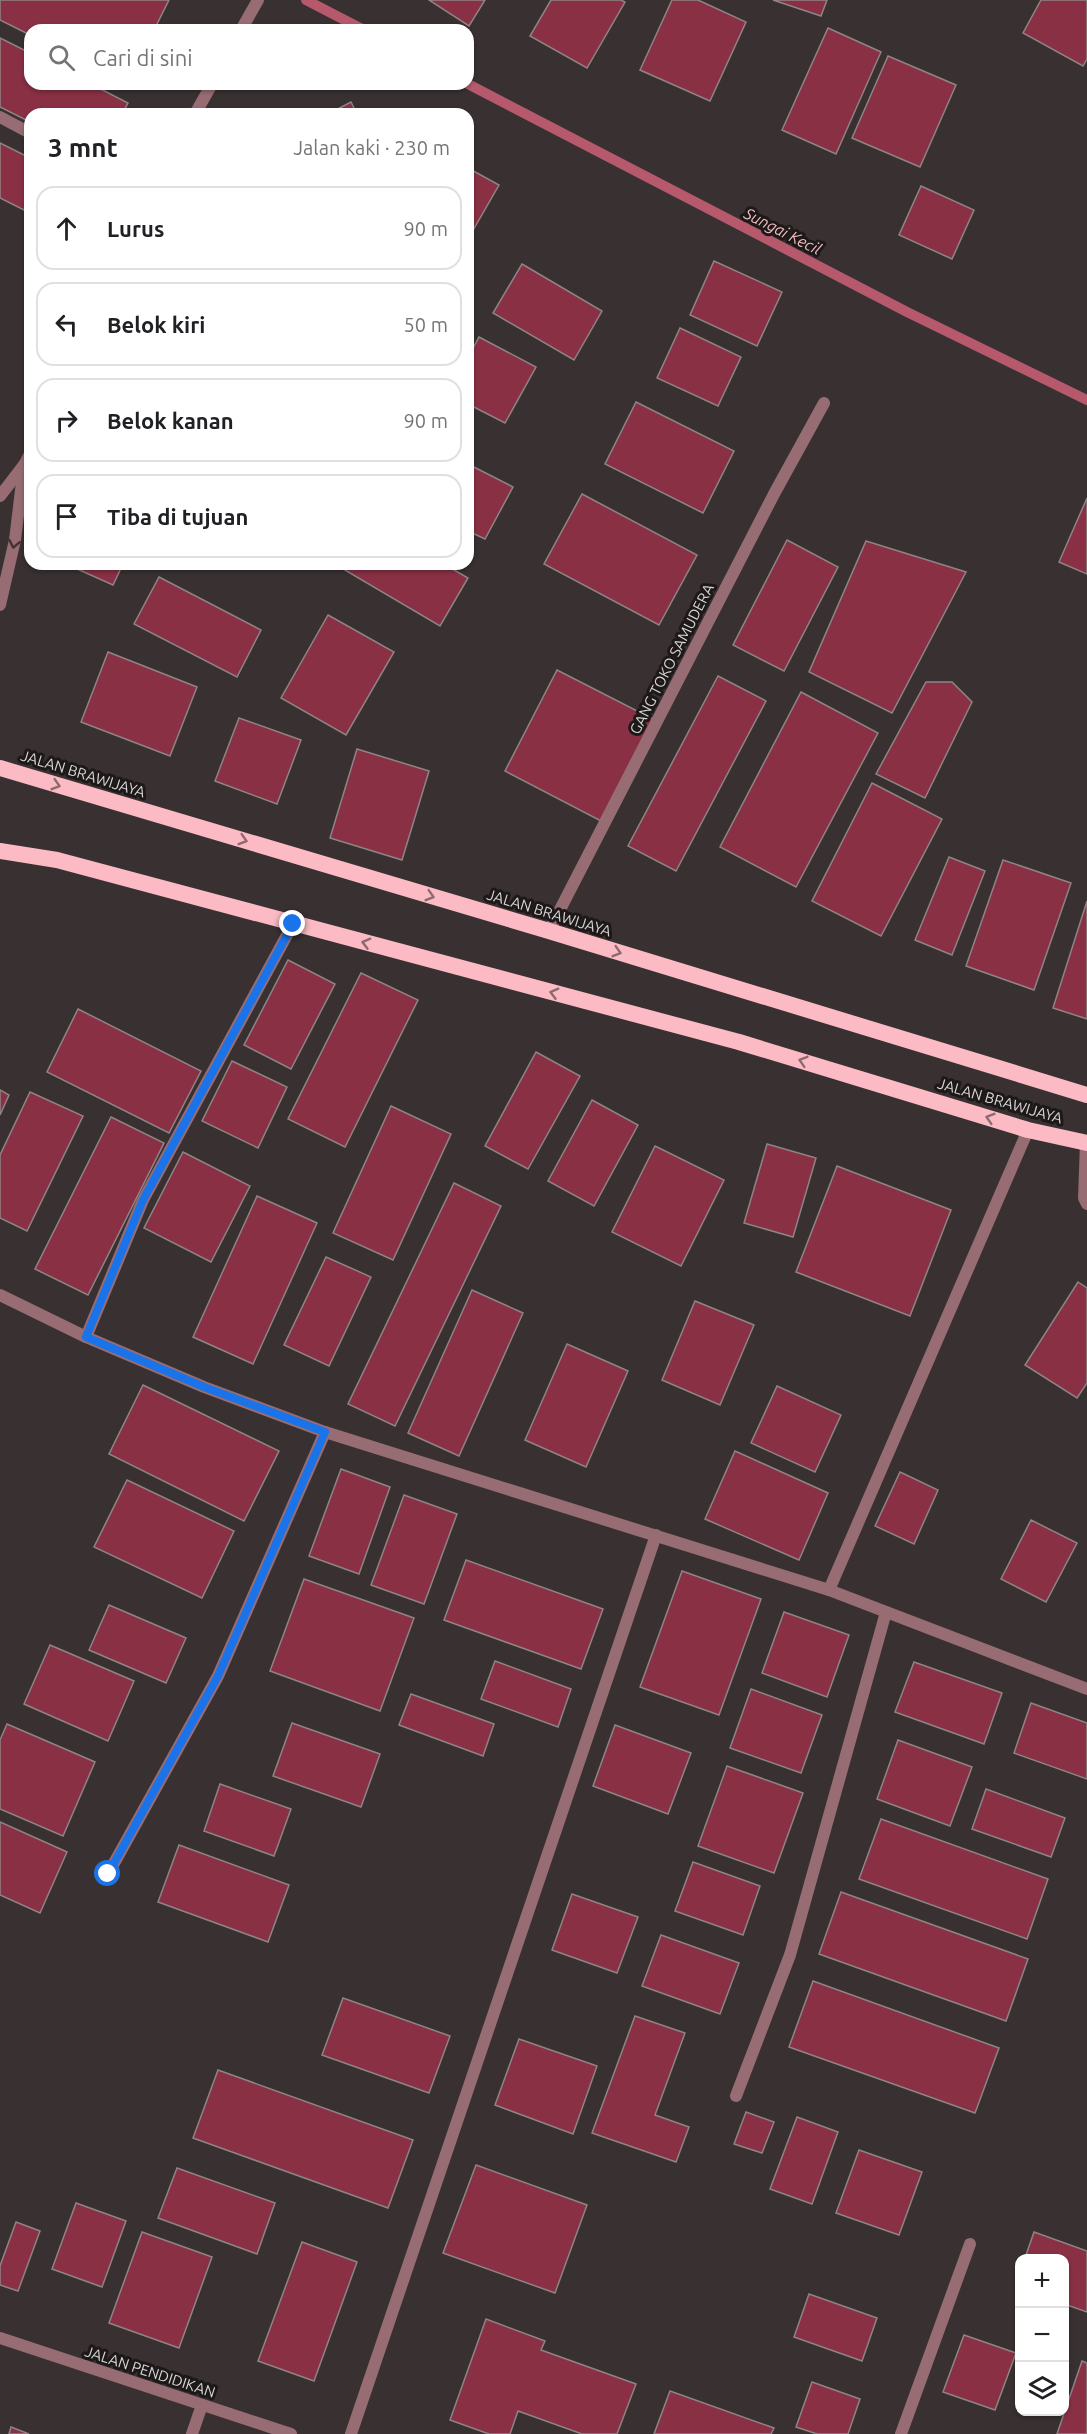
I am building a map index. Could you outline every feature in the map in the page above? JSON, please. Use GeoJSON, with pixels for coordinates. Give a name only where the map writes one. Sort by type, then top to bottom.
{"type":"FeatureCollection","features":[{"type":"Feature","properties":{"kind":"highway","name":"JALAN BRAWIJAYA"},"geometry":{"type":"LineString","coordinates":[[0,768],[549,931],[1087,1095]]}},
{"type":"Feature","properties":{"kind":"highway","name":"JALAN BRAWIJAYA"},"geometry":{"type":"LineString","coordinates":[[0,851],[57,860],[739,1042],[1028,1130],[1086,1143]]}},
{"type":"Feature","properties":{"kind":"street"},"geometry":{"type":"LineString","coordinates":[[244,24],[258,0]]}},
{"type":"Feature","properties":{"kind":"street"},"geometry":{"type":"LineString","coordinates":[[198,108],[209,90]]}},
{"type":"Feature","properties":{"kind":"street"},"geometry":{"type":"LineString","coordinates":[[0,117],[24,130]]}},
{"type":"Feature","properties":{"kind":"street","name":"GANG TOKO SAMUDERA"},"geometry":{"type":"LineString","coordinates":[[549,931],[774,494],[824,403]]}},
{"type":"Feature","properties":{"kind":"street"},"geometry":{"type":"LineString","coordinates":[[0,496],[24,465]]}},
{"type":"Feature","properties":{"kind":"street"},"geometry":{"type":"LineString","coordinates":[[0,605],[15,540],[24,465]]}},
{"type":"Feature","properties":{"kind":"street"},"geometry":{"type":"LineString","coordinates":[[86,1337],[143,1200],[293,924]]}},
{"type":"Feature","properties":{"kind":"street"},"geometry":{"type":"LineString","coordinates":[[829,1590],[1028,1130]]}},
{"type":"Feature","properties":{"kind":"street"},"geometry":{"type":"LineString","coordinates":[[1086,1143],[1084,1198],[1087,1204]]}},
{"type":"Feature","properties":{"kind":"street"},"geometry":{"type":"LineString","coordinates":[[0,1295],[86,1337],[204,1387],[325,1432],[829,1590],[1087,1689]]}},
{"type":"Feature","properties":{"kind":"street"},"geometry":{"type":"LineString","coordinates":[[108,1874],[218,1676],[325,1432]]}},
{"type":"Feature","properties":{"kind":"street"},"geometry":{"type":"LineString","coordinates":[[351,2434],[656,1535]]}},
{"type":"Feature","properties":{"kind":"street"},"geometry":{"type":"LineString","coordinates":[[736,2096],[789,1955],[886,1612]]}},
{"type":"Feature","properties":{"kind":"street"},"geometry":{"type":"LineString","coordinates":[[901,2434],[970,2244]]}},
{"type":"Feature","properties":{"kind":"street","name":"JALAN PENDIDIKAN"},"geometry":{"type":"LineString","coordinates":[[0,2338],[291,2434]]}},
{"type":"Feature","properties":{"kind":"street"},"geometry":{"type":"LineString","coordinates":[[192,2434],[202,2405]]}},
{"type":"Feature","properties":{"kind":"building"},"geometry":{"type":"Polygon","coordinates":[[[0,0],[169,0],[157,24],[24,24],[24,32],[0,20],[0,0]]]}},
{"type":"Feature","properties":{"kind":"building"},"geometry":{"type":"Polygon","coordinates":[[[429,0],[485,0],[470,24],[466,24],[429,0]]]}},
{"type":"Feature","properties":{"kind":"building"},"geometry":{"type":"Polygon","coordinates":[[[551,0],[621,0],[625,2],[587,68],[530,36],[551,0]]]}},
{"type":"Feature","properties":{"kind":"building"},"geometry":{"type":"Polygon","coordinates":[[[672,0],[698,0],[746,22],[710,101],[640,70],[672,0]]]}},
{"type":"Feature","properties":{"kind":"building"},"geometry":{"type":"Polygon","coordinates":[[[773,0],[827,0],[821,16],[773,0]]]}},
{"type":"Feature","properties":{"kind":"building"},"geometry":{"type":"Polygon","coordinates":[[[1041,0],[1087,0],[1087,59],[1083,66],[1023,33],[1041,0]]]}},
{"type":"Feature","properties":{"kind":"building"},"geometry":{"type":"Polygon","coordinates":[[[828,28],[881,52],[836,154],[782,130],[828,28]]]}},
{"type":"Feature","properties":{"kind":"building"},"geometry":{"type":"Polygon","coordinates":[[[0,38],[24,50],[24,90],[103,90],[128,103],[125,108],[24,108],[24,119],[0,107],[0,38]]]}},
{"type":"Feature","properties":{"kind":"building"},"geometry":{"type":"Polygon","coordinates":[[[888,56],[956,85],[920,167],[852,138],[888,56]]]}},
{"type":"Feature","properties":{"kind":"building"},"geometry":{"type":"Polygon","coordinates":[[[351,102],[354,108],[340,108],[351,102]]]}},
{"type":"Feature","properties":{"kind":"building"},"geometry":{"type":"Polygon","coordinates":[[[0,143],[24,155],[24,210],[0,198],[0,143]]]}},
{"type":"Feature","properties":{"kind":"building"},"geometry":{"type":"Polygon","coordinates":[[[474,171],[499,185],[474,229],[474,171]]]}},
{"type":"Feature","properties":{"kind":"building"},"geometry":{"type":"Polygon","coordinates":[[[921,186],[974,210],[952,259],[899,235],[921,186]]]}},
{"type":"Feature","properties":{"kind":"building"},"geometry":{"type":"Polygon","coordinates":[[[714,261],[782,292],[757,346],[690,315],[714,261]]]}},
{"type":"Feature","properties":{"kind":"building"},"geometry":{"type":"Polygon","coordinates":[[[522,264],[602,311],[574,360],[493,313],[522,264]]]}},
{"type":"Feature","properties":{"kind":"building"},"geometry":{"type":"Polygon","coordinates":[[[680,328],[741,357],[718,406],[657,378],[680,328]]]}},
{"type":"Feature","properties":{"kind":"building"},"geometry":{"type":"Polygon","coordinates":[[[479,337],[536,367],[505,423],[474,407],[474,347],[479,337]]]}},
{"type":"Feature","properties":{"kind":"building"},"geometry":{"type":"Polygon","coordinates":[[[636,402],[734,451],[703,513],[605,464],[636,402]]]}},
{"type":"Feature","properties":{"kind":"building"},"geometry":{"type":"Polygon","coordinates":[[[474,467],[513,487],[485,539],[474,534],[474,467]]]}},
{"type":"Feature","properties":{"kind":"building"},"geometry":{"type":"Polygon","coordinates":[[[582,494],[697,555],[659,625],[544,564],[582,494]]]}},
{"type":"Feature","properties":{"kind":"building"},"geometry":{"type":"Polygon","coordinates":[[[1087,498],[1087,574],[1059,562],[1087,498]]]}},
{"type":"Feature","properties":{"kind":"building"},"geometry":{"type":"Polygon","coordinates":[[[787,540],[838,567],[784,671],[733,645],[787,540]]]}},
{"type":"Feature","properties":{"kind":"building"},"geometry":{"type":"Polygon","coordinates":[[[866,541],[966,572],[892,713],[809,672],[866,541]]]}},
{"type":"Feature","properties":{"kind":"building"},"geometry":{"type":"Polygon","coordinates":[[[79,570],[120,570],[113,585],[79,570]]]}},
{"type":"Feature","properties":{"kind":"building"},"geometry":{"type":"Polygon","coordinates":[[[345,570],[454,570],[468,578],[440,626],[345,570]]]}},
{"type":"Feature","properties":{"kind":"building"},"geometry":{"type":"Polygon","coordinates":[[[159,577],[261,630],[237,677],[134,624],[159,577]]]}},
{"type":"Feature","properties":{"kind":"building"},"geometry":{"type":"Polygon","coordinates":[[[328,615],[394,652],[346,735],[281,698],[328,615]]]}},
{"type":"Feature","properties":{"kind":"building"},"geometry":{"type":"Polygon","coordinates":[[[108,652],[197,687],[170,756],[81,722],[108,652]]]}},
{"type":"Feature","properties":{"kind":"building"},"geometry":{"type":"Polygon","coordinates":[[[557,670],[653,719],[601,821],[505,771],[557,670]]]}},
{"type":"Feature","properties":{"kind":"building"},"geometry":{"type":"Polygon","coordinates":[[[718,676],[766,701],[676,871],[628,846],[718,676]]]}},
{"type":"Feature","properties":{"kind":"building"},"geometry":{"type":"Polygon","coordinates":[[[926,682],[952,682],[972,702],[925,798],[876,774],[926,682]]]}},
{"type":"Feature","properties":{"kind":"building"},"geometry":{"type":"Polygon","coordinates":[[[801,692],[878,733],[796,887],[720,847],[801,692]]]}},
{"type":"Feature","properties":{"kind":"building"},"geometry":{"type":"Polygon","coordinates":[[[239,718],[301,740],[277,804],[215,781],[239,718]]]}},
{"type":"Feature","properties":{"kind":"building"},"geometry":{"type":"Polygon","coordinates":[[[357,749],[429,771],[402,860],[330,838],[357,749]]]}},
{"type":"Feature","properties":{"kind":"building"},"geometry":{"type":"Polygon","coordinates":[[[872,783],[942,819],[881,936],[812,901],[872,783]]]}},
{"type":"Feature","properties":{"kind":"building"},"geometry":{"type":"Polygon","coordinates":[[[949,857],[985,871],[952,955],[915,940],[949,857]]]}},
{"type":"Feature","properties":{"kind":"building"},"geometry":{"type":"Polygon","coordinates":[[[1003,860],[1071,883],[1034,990],[966,966],[1003,860]]]}},
{"type":"Feature","properties":{"kind":"building"},"geometry":{"type":"Polygon","coordinates":[[[1087,901],[1087,1019],[1053,1008],[1087,901]]]}},
{"type":"Feature","properties":{"kind":"building"},"geometry":{"type":"Polygon","coordinates":[[[288,960],[335,984],[291,1069],[244,1045],[288,960]]]}},
{"type":"Feature","properties":{"kind":"building"},"geometry":{"type":"Polygon","coordinates":[[[361,973],[418,1000],[345,1147],[288,1119],[361,973]]]}},
{"type":"Feature","properties":{"kind":"building"},"geometry":{"type":"Polygon","coordinates":[[[78,1009],[201,1071],[169,1133],[47,1072],[78,1009]]]}},
{"type":"Feature","properties":{"kind":"building"},"geometry":{"type":"Polygon","coordinates":[[[536,1052],[580,1076],[528,1169],[485,1146],[536,1052]]]}},
{"type":"Feature","properties":{"kind":"building"},"geometry":{"type":"Polygon","coordinates":[[[232,1061],[287,1087],[258,1148],[202,1121],[232,1061]]]}},
{"type":"Feature","properties":{"kind":"building"},"geometry":{"type":"Polygon","coordinates":[[[0,1090],[9,1095],[0,1115],[0,1090]]]}},
{"type":"Feature","properties":{"kind":"building"},"geometry":{"type":"Polygon","coordinates":[[[30,1092],[83,1116],[27,1231],[0,1218],[0,1155],[30,1092]]]}},
{"type":"Feature","properties":{"kind":"building"},"geometry":{"type":"Polygon","coordinates":[[[592,1100],[638,1125],[594,1206],[548,1181],[592,1100]]]}},
{"type":"Feature","properties":{"kind":"building"},"geometry":{"type":"Polygon","coordinates":[[[391,1106],[451,1134],[393,1260],[333,1233],[391,1106]]]}},
{"type":"Feature","properties":{"kind":"building"},"geometry":{"type":"Polygon","coordinates":[[[111,1117],[164,1143],[88,1295],[35,1269],[111,1117]]]}},
{"type":"Feature","properties":{"kind":"building"},"geometry":{"type":"Polygon","coordinates":[[[767,1144],[816,1158],[793,1237],[744,1223],[767,1144]]]}},
{"type":"Feature","properties":{"kind":"building"},"geometry":{"type":"Polygon","coordinates":[[[655,1146],[724,1180],[681,1266],[612,1232],[655,1146]]]}},
{"type":"Feature","properties":{"kind":"building"},"geometry":{"type":"Polygon","coordinates":[[[183,1152],[250,1186],[211,1262],[144,1228],[183,1152]]]}},
{"type":"Feature","properties":{"kind":"building"},"geometry":{"type":"Polygon","coordinates":[[[837,1166],[951,1210],[910,1316],[796,1272],[837,1166]]]}},
{"type":"Feature","properties":{"kind":"building"},"geometry":{"type":"Polygon","coordinates":[[[454,1183],[501,1206],[395,1426],[348,1404],[454,1183]]]}},
{"type":"Feature","properties":{"kind":"building"},"geometry":{"type":"Polygon","coordinates":[[[257,1196],[317,1223],[253,1364],[193,1337],[257,1196]]]}},
{"type":"Feature","properties":{"kind":"building"},"geometry":{"type":"Polygon","coordinates":[[[326,1257],[371,1277],[329,1366],[284,1345],[326,1257]]]}},
{"type":"Feature","properties":{"kind":"building"},"geometry":{"type":"Polygon","coordinates":[[[1078,1282],[1087,1288],[1087,1383],[1077,1398],[1025,1365],[1078,1282]]]}},
{"type":"Feature","properties":{"kind":"building"},"geometry":{"type":"Polygon","coordinates":[[[472,1290],[523,1313],[459,1456],[408,1433],[472,1290]]]}},
{"type":"Feature","properties":{"kind":"building"},"geometry":{"type":"Polygon","coordinates":[[[695,1301],[754,1325],[720,1405],[662,1380],[695,1301]]]}},
{"type":"Feature","properties":{"kind":"building"},"geometry":{"type":"Polygon","coordinates":[[[567,1344],[628,1371],[586,1467],[525,1440],[567,1344]]]}},
{"type":"Feature","properties":{"kind":"building"},"geometry":{"type":"Polygon","coordinates":[[[143,1385],[279,1451],[244,1521],[109,1454],[143,1385]]]}},
{"type":"Feature","properties":{"kind":"building"},"geometry":{"type":"Polygon","coordinates":[[[777,1386],[841,1415],[815,1472],[751,1443],[777,1386]]]}},
{"type":"Feature","properties":{"kind":"building"},"geometry":{"type":"Polygon","coordinates":[[[735,1451],[828,1493],[799,1560],[705,1519],[735,1451]]]}},
{"type":"Feature","properties":{"kind":"building"},"geometry":{"type":"Polygon","coordinates":[[[341,1469],[390,1487],[359,1574],[309,1556],[341,1469]]]}},
{"type":"Feature","properties":{"kind":"building"},"geometry":{"type":"Polygon","coordinates":[[[900,1472],[938,1490],[914,1544],[875,1526],[900,1472]]]}},
{"type":"Feature","properties":{"kind":"building"},"geometry":{"type":"Polygon","coordinates":[[[127,1480],[234,1531],[202,1598],[94,1547],[127,1480]]]}},
{"type":"Feature","properties":{"kind":"building"},"geometry":{"type":"Polygon","coordinates":[[[404,1495],[457,1514],[424,1604],[371,1585],[404,1495]]]}},
{"type":"Feature","properties":{"kind":"building"},"geometry":{"type":"Polygon","coordinates":[[[1031,1520],[1077,1543],[1046,1602],[1001,1579],[1031,1520]]]}},
{"type":"Feature","properties":{"kind":"building"},"geometry":{"type":"Polygon","coordinates":[[[466,1560],[603,1609],[581,1669],[444,1620],[466,1560]]]}},
{"type":"Feature","properties":{"kind":"building"},"geometry":{"type":"Polygon","coordinates":[[[682,1571],[761,1599],[719,1715],[640,1687],[682,1571]]]}},
{"type":"Feature","properties":{"kind":"building"},"geometry":{"type":"Polygon","coordinates":[[[304,1579],[414,1618],[380,1711],[270,1671],[304,1579]]]}},
{"type":"Feature","properties":{"kind":"building"},"geometry":{"type":"Polygon","coordinates":[[[109,1605],[186,1638],[166,1683],[89,1650],[109,1605]]]}},
{"type":"Feature","properties":{"kind":"building"},"geometry":{"type":"Polygon","coordinates":[[[784,1612],[849,1635],[827,1697],[762,1673],[784,1612]]]}},
{"type":"Feature","properties":{"kind":"building"},"geometry":{"type":"Polygon","coordinates":[[[50,1645],[134,1681],[108,1741],[24,1704],[50,1645]]]}},
{"type":"Feature","properties":{"kind":"building"},"geometry":{"type":"Polygon","coordinates":[[[495,1661],[571,1689],[558,1727],[481,1699],[495,1661]]]}},
{"type":"Feature","properties":{"kind":"building"},"geometry":{"type":"Polygon","coordinates":[[[914,1662],[1002,1693],[984,1744],[895,1712],[914,1662]]]}},
{"type":"Feature","properties":{"kind":"building"},"geometry":{"type":"Polygon","coordinates":[[[751,1689],[822,1715],[801,1773],[730,1748],[751,1689]]]}},
{"type":"Feature","properties":{"kind":"building"},"geometry":{"type":"Polygon","coordinates":[[[411,1694],[494,1724],[483,1756],[399,1725],[411,1694]]]}},
{"type":"Feature","properties":{"kind":"building"},"geometry":{"type":"Polygon","coordinates":[[[1031,1703],[1087,1723],[1087,1779],[1014,1753],[1031,1703]]]}},
{"type":"Feature","properties":{"kind":"building"},"geometry":{"type":"Polygon","coordinates":[[[292,1723],[380,1754],[361,1807],[273,1776],[292,1723]]]}},
{"type":"Feature","properties":{"kind":"building"},"geometry":{"type":"Polygon","coordinates":[[[7,1724],[95,1762],[63,1836],[0,1809],[0,1740],[7,1724]]]}},
{"type":"Feature","properties":{"kind":"building"},"geometry":{"type":"Polygon","coordinates":[[[615,1725],[691,1753],[668,1814],[593,1786],[615,1725]]]}},
{"type":"Feature","properties":{"kind":"building"},"geometry":{"type":"Polygon","coordinates":[[[898,1740],[972,1767],[950,1826],[877,1799],[898,1740]]]}},
{"type":"Feature","properties":{"kind":"building"},"geometry":{"type":"Polygon","coordinates":[[[727,1766],[803,1793],[774,1873],[698,1846],[727,1766]]]}},
{"type":"Feature","properties":{"kind":"building"},"geometry":{"type":"Polygon","coordinates":[[[220,1784],[291,1809],[274,1856],[204,1831],[220,1784]]]}},
{"type":"Feature","properties":{"kind":"building"},"geometry":{"type":"Polygon","coordinates":[[[986,1789],[1065,1818],[1051,1857],[972,1829],[986,1789]]]}},
{"type":"Feature","properties":{"kind":"building"},"geometry":{"type":"Polygon","coordinates":[[[881,1819],[1048,1879],[1027,1939],[859,1879],[881,1819]]]}},
{"type":"Feature","properties":{"kind":"building"},"geometry":{"type":"Polygon","coordinates":[[[0,1822],[67,1852],[40,1913],[0,1895],[0,1822]]]}},
{"type":"Feature","properties":{"kind":"building"},"geometry":{"type":"Polygon","coordinates":[[[179,1845],[289,1885],[268,1942],[158,1902],[179,1845]]]}},
{"type":"Feature","properties":{"kind":"building"},"geometry":{"type":"Polygon","coordinates":[[[693,1862],[760,1886],[743,1935],[675,1911],[693,1862]]]}},
{"type":"Feature","properties":{"kind":"building"},"geometry":{"type":"Polygon","coordinates":[[[841,1892],[1028,1959],[1006,2021],[819,1954],[841,1892]]]}},
{"type":"Feature","properties":{"kind":"building"},"geometry":{"type":"Polygon","coordinates":[[[572,1894],[638,1917],[617,1973],[552,1950],[572,1894]]]}},
{"type":"Feature","properties":{"kind":"building"},"geometry":{"type":"Polygon","coordinates":[[[661,1935],[739,1963],[720,2014],[642,1986],[661,1935]]]}},
{"type":"Feature","properties":{"kind":"building"},"geometry":{"type":"Polygon","coordinates":[[[813,1981],[999,2048],[975,2113],[789,2047],[813,1981]]]}},
{"type":"Feature","properties":{"kind":"building"},"geometry":{"type":"Polygon","coordinates":[[[343,1998],[450,2036],[429,2093],[322,2055],[343,1998]]]}},
{"type":"Feature","properties":{"kind":"building"},"geometry":{"type":"Polygon","coordinates":[[[635,2016],[685,2033],[655,2115],[689,2127],[676,2162],[592,2133],[635,2016]]]}},
{"type":"Feature","properties":{"kind":"building"},"geometry":{"type":"Polygon","coordinates":[[[519,2039],[597,2066],[573,2134],[495,2105],[519,2039]]]}},
{"type":"Feature","properties":{"kind":"building"},"geometry":{"type":"Polygon","coordinates":[[[218,2070],[413,2140],[388,2208],[193,2138],[218,2070]]]}},
{"type":"Feature","properties":{"kind":"building"},"geometry":{"type":"Polygon","coordinates":[[[746,2112],[774,2122],[762,2153],[734,2144],[746,2112]]]}},
{"type":"Feature","properties":{"kind":"building"},"geometry":{"type":"Polygon","coordinates":[[[797,2117],[838,2132],[812,2204],[770,2189],[797,2117]]]}},
{"type":"Feature","properties":{"kind":"building"},"geometry":{"type":"Polygon","coordinates":[[[859,2150],[922,2172],[899,2235],[836,2213],[859,2150]]]}},
{"type":"Feature","properties":{"kind":"building"},"geometry":{"type":"Polygon","coordinates":[[[476,2165],[587,2205],[555,2293],[443,2253],[476,2165]]]}},
{"type":"Feature","properties":{"kind":"building"},"geometry":{"type":"Polygon","coordinates":[[[177,2168],[275,2203],[257,2254],[158,2218],[177,2168]]]}},
{"type":"Feature","properties":{"kind":"building"},"geometry":{"type":"Polygon","coordinates":[[[76,2203],[126,2221],[102,2287],[52,2269],[76,2203]]]}},
{"type":"Feature","properties":{"kind":"building"},"geometry":{"type":"Polygon","coordinates":[[[16,2222],[40,2231],[18,2291],[0,2285],[0,2266],[16,2222]]]}},
{"type":"Feature","properties":{"kind":"building"},"geometry":{"type":"Polygon","coordinates":[[[142,2232],[212,2257],[179,2348],[109,2323],[142,2232]]]}},
{"type":"Feature","properties":{"kind":"building"},"geometry":{"type":"Polygon","coordinates":[[[1034,2232],[1087,2251],[1087,2312],[1069,2306],[1069,2254],[1026,2254],[1034,2232]]]}},
{"type":"Feature","properties":{"kind":"building"},"geometry":{"type":"Polygon","coordinates":[[[302,2242],[357,2262],[314,2381],[258,2361],[302,2242]]]}},
{"type":"Feature","properties":{"kind":"building"},"geometry":{"type":"Polygon","coordinates":[[[809,2294],[877,2318],[862,2361],[794,2337],[809,2294]]]}},
{"type":"Feature","properties":{"kind":"building"},"geometry":{"type":"Polygon","coordinates":[[[486,2319],[545,2341],[541,2350],[636,2384],[617,2434],[582,2434],[518,2411],[510,2434],[489,2434],[450,2420],[486,2319]]]}},
{"type":"Feature","properties":{"kind":"building"},"geometry":{"type":"Polygon","coordinates":[[[964,2335],[1015,2353],[995,2410],[943,2392],[964,2335]]]}},
{"type":"Feature","properties":{"kind":"building"},"geometry":{"type":"Polygon","coordinates":[[[1082,2361],[1087,2363],[1087,2434],[1057,2434],[1063,2416],[1069,2416],[1069,2399],[1082,2361]]]}},
{"type":"Feature","properties":{"kind":"building"},"geometry":{"type":"Polygon","coordinates":[[[812,2382],[860,2399],[848,2434],[817,2434],[796,2427],[812,2382]]]}},
{"type":"Feature","properties":{"kind":"building"},"geometry":{"type":"Polygon","coordinates":[[[670,2391],[774,2428],[771,2434],[654,2434],[670,2391]]]}},
{"type":"Feature","properties":{"kind":"building"},"geometry":{"type":"Polygon","coordinates":[[[11,2427],[29,2434],[9,2434],[11,2427]]]}},
{"type":"Feature","properties":{"kind":"waterway","name":"Sungai Kecil"},"geometry":{"type":"LineString","coordinates":[[306,0],[352,24]]}},
{"type":"Feature","properties":{"kind":"waterway","name":"Sungai Kecil"},"geometry":{"type":"LineString","coordinates":[[474,87],[907,312],[1087,400]]}},
{"type":"Feature","properties":{"kind":"route"},"geometry":{"type":"LineString","coordinates":[[108,1874],[218,1676],[325,1432],[204,1387],[86,1337],[143,1200],[293,924]]}}]}
